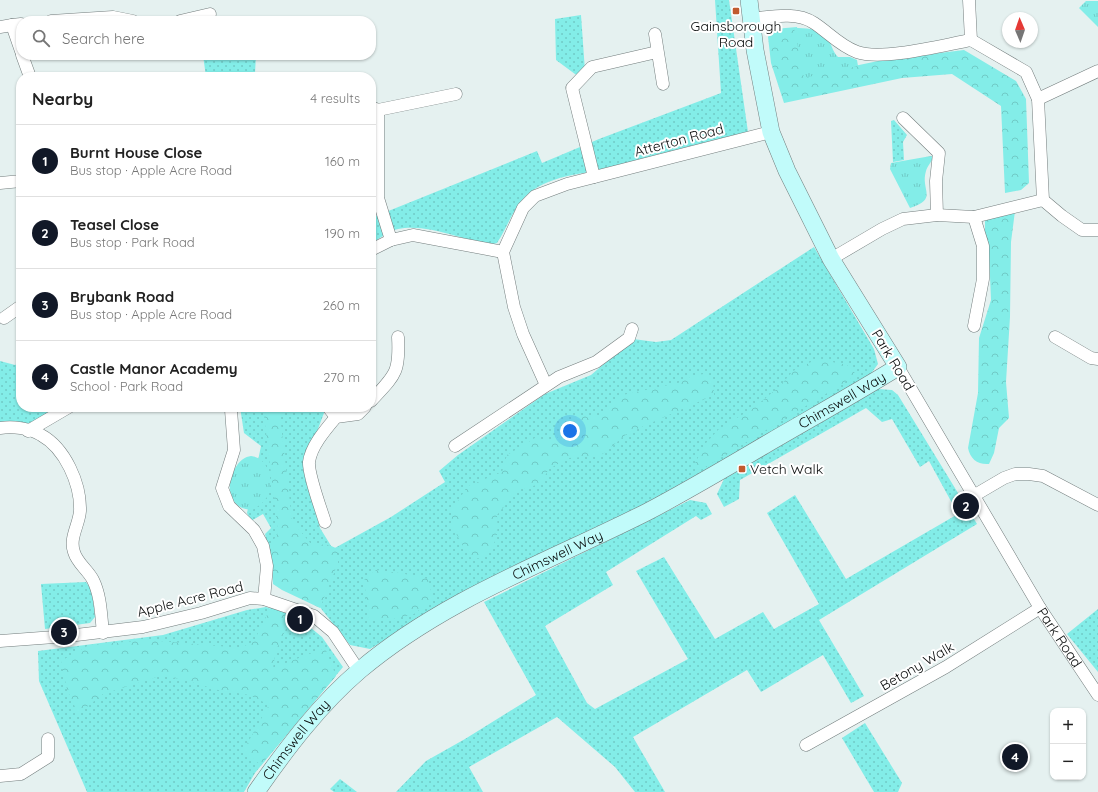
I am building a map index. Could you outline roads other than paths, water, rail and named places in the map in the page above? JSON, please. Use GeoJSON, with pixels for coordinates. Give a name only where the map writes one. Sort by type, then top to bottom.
{"type":"FeatureCollection","features":[{"type":"Feature","properties":{"kind":"street","name":"Park Road"},"geometry":{"type":"LineString","coordinates":[[749,0],[755,50],[771,132],[787,170],[831,259],[975,495],[1040,608],[1098,695]]}},
{"type":"Feature","properties":{"kind":"street"},"geometry":{"type":"LineString","coordinates":[[969,0],[972,40]]}},
{"type":"Feature","properties":{"kind":"street"},"geometry":{"type":"LineString","coordinates":[[201,16],[210,14]]}},
{"type":"Feature","properties":{"kind":"street"},"geometry":{"type":"LineString","coordinates":[[751,19],[792,16],[806,19],[812,21],[836,40],[856,52],[878,56],[972,40],[1026,72],[1038,99],[1043,200],[1082,230],[1098,230]]}},
{"type":"Feature","properties":{"kind":"street"},"geometry":{"type":"LineString","coordinates":[[0,27],[16,25]]}},
{"type":"Feature","properties":{"kind":"street"},"geometry":{"type":"LineString","coordinates":[[655,34],[663,84]]}},
{"type":"Feature","properties":{"kind":"street"},"geometry":{"type":"LineString","coordinates":[[594,178],[572,88],[592,67],[657,52]]}},
{"type":"Feature","properties":{"kind":"street"},"geometry":{"type":"LineString","coordinates":[[24,60],[28,72]]}},
{"type":"Feature","properties":{"kind":"street"},"geometry":{"type":"LineString","coordinates":[[1038,99],[1098,71]]}},
{"type":"Feature","properties":{"kind":"street"},"geometry":{"type":"LineString","coordinates":[[376,109],[456,94]]}},
{"type":"Feature","properties":{"kind":"street"},"geometry":{"type":"LineString","coordinates":[[902,118],[939,152],[936,181],[937,215]]}},
{"type":"Feature","properties":{"kind":"street","name":"Atterton Road"},"geometry":{"type":"LineString","coordinates":[[504,252],[523,208],[535,196],[566,184],[771,132]]}},
{"type":"Feature","properties":{"kind":"street"},"geometry":{"type":"LineString","coordinates":[[376,139],[378,198],[391,240]]}},
{"type":"Feature","properties":{"kind":"street"},"geometry":{"type":"LineString","coordinates":[[0,183],[16,181]]}},
{"type":"Feature","properties":{"kind":"street"},"geometry":{"type":"LineString","coordinates":[[831,259],[882,229],[903,219],[937,215],[974,217],[1043,200]]}},
{"type":"Feature","properties":{"kind":"street"},"geometry":{"type":"LineString","coordinates":[[974,217],[983,246],[983,279],[974,326]]}},
{"type":"Feature","properties":{"kind":"street"},"geometry":{"type":"LineString","coordinates":[[376,248],[391,240],[413,235],[504,252],[514,307],[523,334],[546,385]]}},
{"type":"Feature","properties":{"kind":"street"},"geometry":{"type":"LineString","coordinates":[[4,318],[16,310]]}},
{"type":"Feature","properties":{"kind":"street"},"geometry":{"type":"LineString","coordinates":[[455,446],[559,377],[596,362],[629,338],[632,329]]}},
{"type":"Feature","properties":{"kind":"street"},"geometry":{"type":"LineString","coordinates":[[376,395],[395,374],[399,358],[398,337]]}},
{"type":"Feature","properties":{"kind":"street"},"geometry":{"type":"LineString","coordinates":[[1055,337],[1091,358],[1098,359]]}},
{"type":"Feature","properties":{"kind":"street","name":"Chimswell Way"},"geometry":{"type":"LineString","coordinates":[[256,792],[300,734],[330,699],[359,670],[409,633],[446,610],[641,515],[705,482],[898,367]]}},
{"type":"Feature","properties":{"kind":"street"},"geometry":{"type":"LineString","coordinates":[[28,431],[60,412]]}},
{"type":"Feature","properties":{"kind":"street"},"geometry":{"type":"LineString","coordinates":[[231,412],[234,450],[222,488],[229,506],[254,530],[264,546],[267,566],[264,599]]}},
{"type":"Feature","properties":{"kind":"street"},"geometry":{"type":"LineString","coordinates":[[332,412],[336,417]]}},
{"type":"Feature","properties":{"kind":"street"},"geometry":{"type":"LineString","coordinates":[[325,522],[316,497],[309,462],[319,438],[336,417],[358,414],[360,412]]}},
{"type":"Feature","properties":{"kind":"street"},"geometry":{"type":"LineString","coordinates":[[0,428],[12,426],[41,435],[55,446],[70,468],[77,487],[80,511],[73,533],[73,552],[80,564],[92,578],[98,594],[102,633]]}},
{"type":"Feature","properties":{"kind":"street"},"geometry":{"type":"LineString","coordinates":[[975,495],[1004,478],[1015,474],[1029,474],[1043,476],[1098,505]]}},
{"type":"Feature","properties":{"kind":"street","name":"Apple Acre Road"},"geometry":{"type":"LineString","coordinates":[[0,642],[102,633],[143,627],[201,613],[250,598],[264,599],[314,616],[333,632],[359,670]]}},
{"type":"Feature","properties":{"kind":"street","name":"Betony Walk"},"geometry":{"type":"LineString","coordinates":[[806,745],[946,667],[1040,608]]}},
{"type":"Feature","properties":{"kind":"street"},"geometry":{"type":"LineString","coordinates":[[0,776],[21,774],[48,757],[48,739]]}},
{"type":"Feature","properties":{"kind":"place","name":"Gainsborough Road"},"geometry":{"type":"Point","coordinates":[736,11]}},
{"type":"Feature","properties":{"kind":"place","name":"Vetch Walk"},"geometry":{"type":"Point","coordinates":[742,469]}},
{"type":"Feature","properties":{"kind":"place","name":"Teasel Close"},"geometry":{"type":"Point","coordinates":[966,506]}},
{"type":"Feature","properties":{"kind":"place","name":"Burnt House Close"},"geometry":{"type":"Point","coordinates":[300,619]}},
{"type":"Feature","properties":{"kind":"place","name":"Brybank Road"},"geometry":{"type":"Point","coordinates":[64,632]}},
{"type":"Feature","properties":{"kind":"place","name":"Castle Manor Academy"},"geometry":{"type":"Point","coordinates":[1015,757]}}]}
